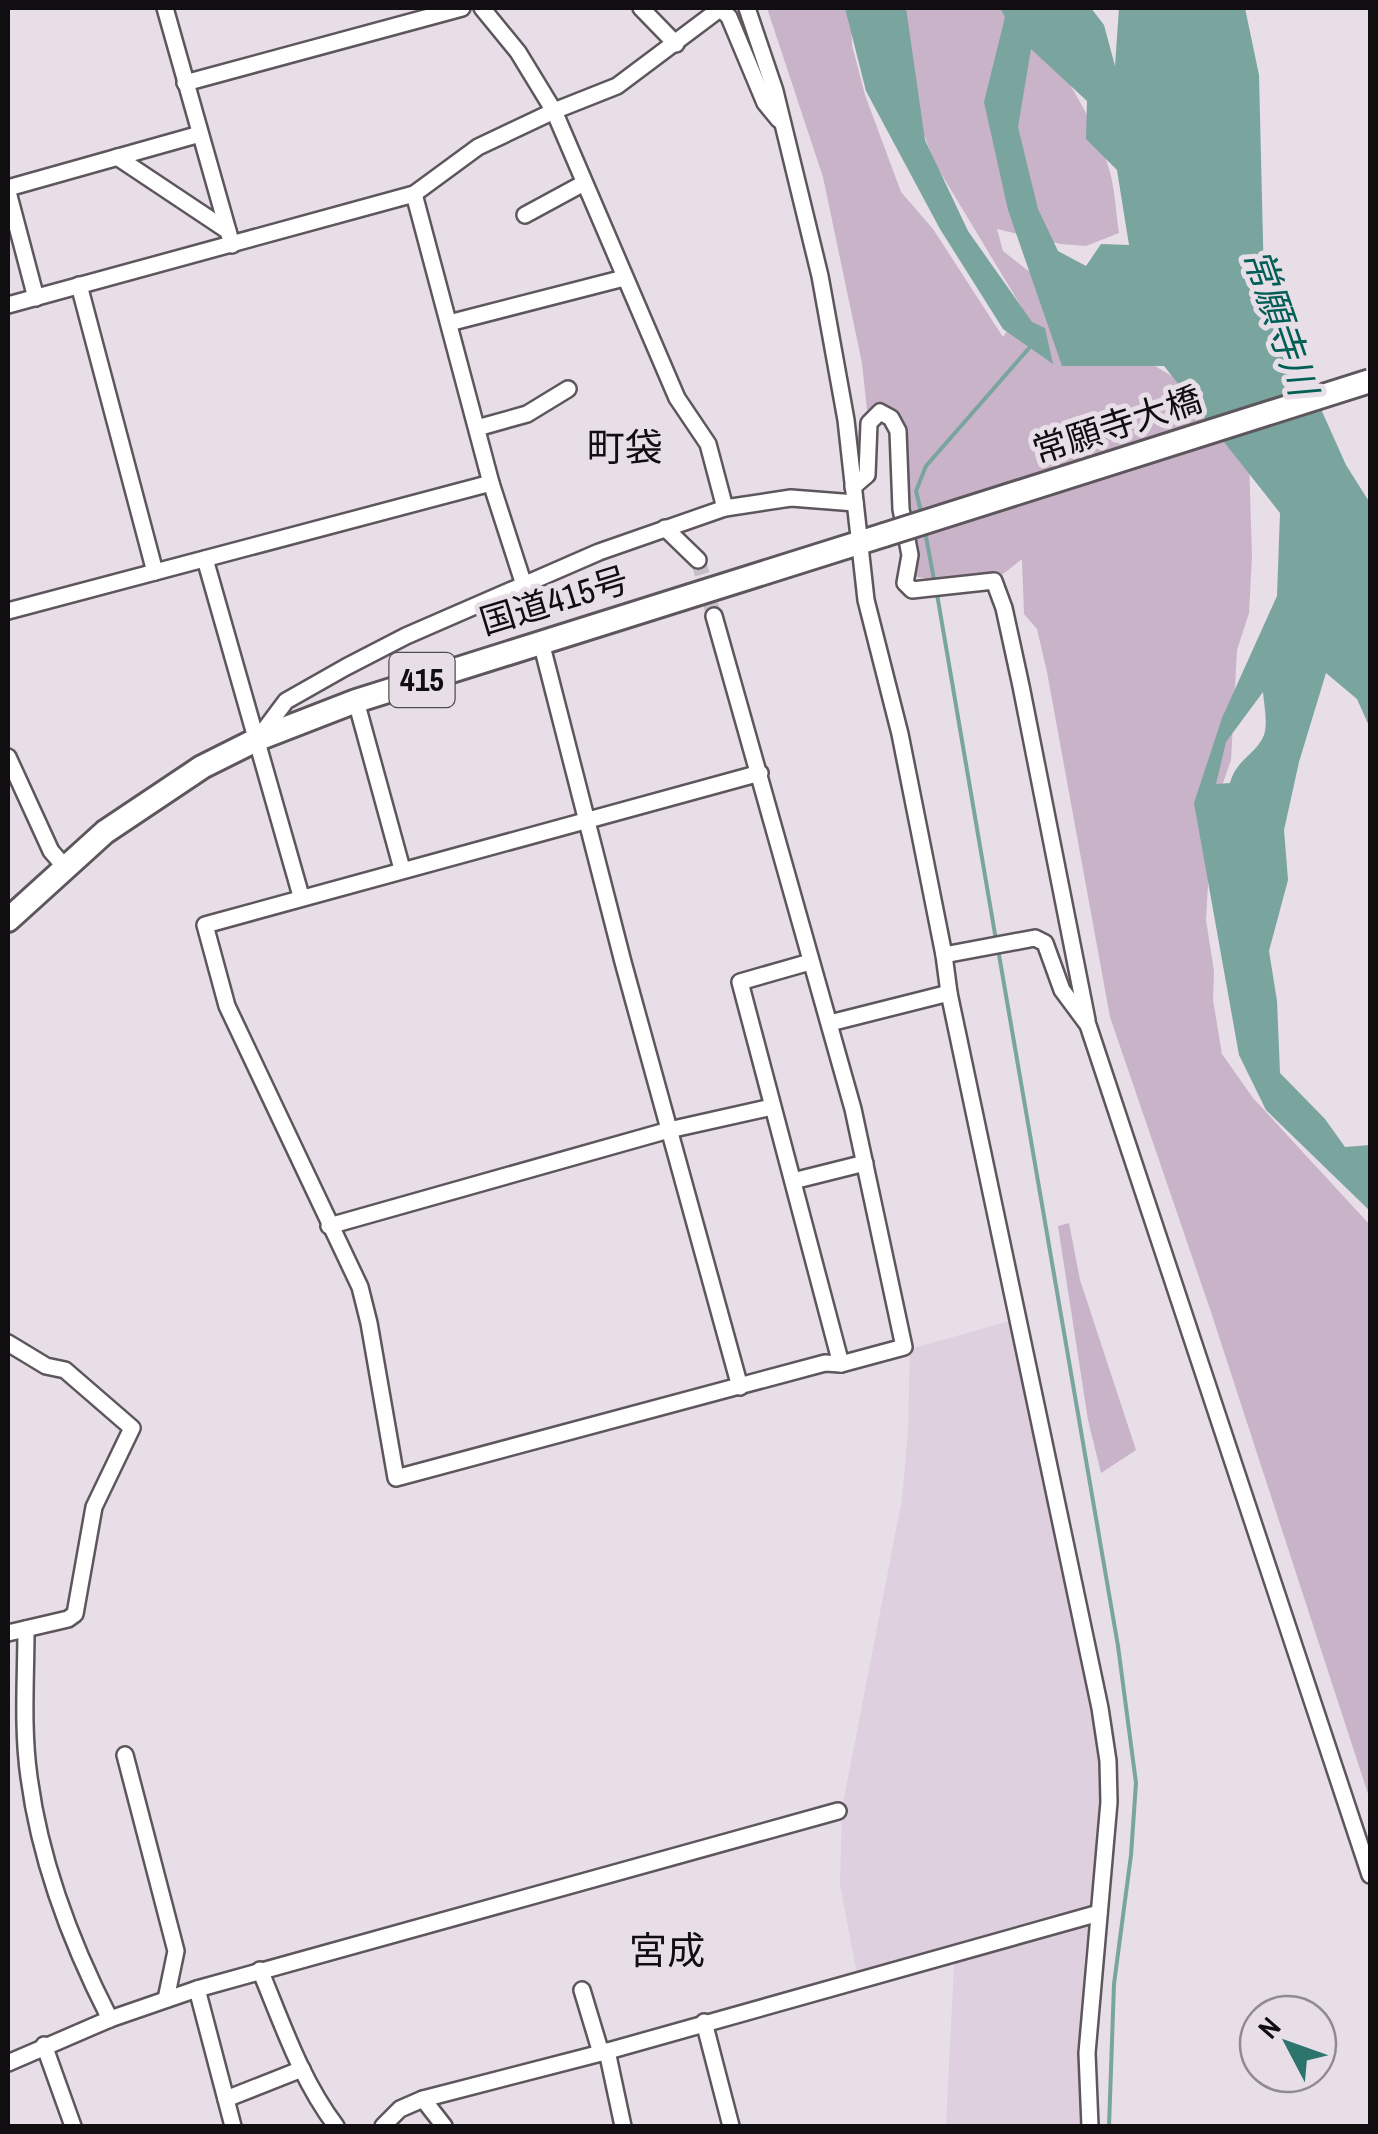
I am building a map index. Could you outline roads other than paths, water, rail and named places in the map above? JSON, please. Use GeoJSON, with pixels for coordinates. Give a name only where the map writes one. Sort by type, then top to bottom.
{"type":"FeatureCollection","features":[{"type":"Feature","properties":{"kind":"highway","name":"常願寺大橋"},"geometry":{"type":"LineString","coordinates":[[884,535],[1370,381]]}},
{"type":"Feature","properties":{"kind":"highway","name":"国道415号"},"geometry":{"type":"LineString","coordinates":[[8,920],[64,866],[139,808],[202,767],[258,739],[356,702],[884,535]]}},
{"type":"Feature","properties":{"kind":"street"},"geometry":{"type":"LineString","coordinates":[[165,8],[230,238]]}},
{"type":"Feature","properties":{"kind":"street"},"geometry":{"type":"LineString","coordinates":[[185,83],[462,8]]}},
{"type":"Feature","properties":{"kind":"street"},"geometry":{"type":"LineString","coordinates":[[482,8],[518,52],[554,110],[677,398],[708,444],[725,508]]}},
{"type":"Feature","properties":{"kind":"street"},"geometry":{"type":"LineString","coordinates":[[641,8],[676,44]]}},
{"type":"Feature","properties":{"kind":"street"},"geometry":{"type":"LineString","coordinates":[[747,8],[782,123],[820,276],[846,420],[866,600],[900,734],[949,993],[1100,1708],[1109,1802],[1087,2053],[1090,2126]]}},
{"type":"Feature","properties":{"kind":"street"},"geometry":{"type":"LineString","coordinates":[[8,305],[230,238],[414,194],[478,147],[554,110],[616,86],[722,9],[730,16],[765,103],[782,123]]}},
{"type":"Feature","properties":{"kind":"street"},"geometry":{"type":"LineString","coordinates":[[36,298],[8,190],[200,134]]}},
{"type":"Feature","properties":{"kind":"street"},"geometry":{"type":"LineString","coordinates":[[117,157],[230,238]]}},
{"type":"Feature","properties":{"kind":"street"},"geometry":{"type":"LineString","coordinates":[[525,215],[584,183]]}},
{"type":"Feature","properties":{"kind":"street"},"geometry":{"type":"LineString","coordinates":[[414,194],[491,483],[524,585]]}},
{"type":"Feature","properties":{"kind":"street"},"geometry":{"type":"LineString","coordinates":[[449,323],[624,278]]}},
{"type":"Feature","properties":{"kind":"street"},"geometry":{"type":"LineString","coordinates":[[78,285],[155,572]]}},
{"type":"Feature","properties":{"kind":"street"},"geometry":{"type":"LineString","coordinates":[[477,428],[527,414],[568,389]]}},
{"type":"Feature","properties":{"kind":"street"},"geometry":{"type":"LineString","coordinates":[[854,495],[867,476],[869,424],[880,412],[891,418],[898,431],[902,509],[910,555],[905,583],[912,590],[924,592],[994,580],[1021,686],[1088,1026],[1370,1874]]}},
{"type":"Feature","properties":{"kind":"street"},"geometry":{"type":"LineString","coordinates":[[8,611],[491,483]]}},
{"type":"Feature","properties":{"kind":"street"},"geometry":{"type":"LineString","coordinates":[[258,739],[286,701],[406,636],[599,552],[725,508],[791,498],[854,495]]}},
{"type":"Feature","properties":{"kind":"street"},"geometry":{"type":"LineString","coordinates":[[665,528],[698,560]]}},
{"type":"Feature","properties":{"kind":"street"},"geometry":{"type":"LineString","coordinates":[[205,558],[301,896]]}},
{"type":"Feature","properties":{"kind":"street"},"geometry":{"type":"LineString","coordinates":[[714,616],[760,774],[810,962],[830,1023],[904,1347],[841,1364],[826,1362],[396,1478],[360,1287],[228,1006],[205,925],[760,774]]}},
{"type":"Feature","properties":{"kind":"street"},"geometry":{"type":"LineString","coordinates":[[541,642],[740,1388]]}},
{"type":"Feature","properties":{"kind":"street"},"geometry":{"type":"LineString","coordinates":[[356,702],[402,870]]}},
{"type":"Feature","properties":{"kind":"street"},"geometry":{"type":"LineString","coordinates":[[8,757],[51,851],[64,866]]}},
{"type":"Feature","properties":{"kind":"street"},"geometry":{"type":"LineString","coordinates":[[944,955],[1036,938],[1045,944],[1062,990],[1088,1026]]}},
{"type":"Feature","properties":{"kind":"street"},"geometry":{"type":"LineString","coordinates":[[810,962],[740,982],[841,1364]]}},
{"type":"Feature","properties":{"kind":"street"},"geometry":{"type":"LineString","coordinates":[[830,1023],[949,993]]}},
{"type":"Feature","properties":{"kind":"street"},"geometry":{"type":"LineString","coordinates":[[329,1226],[669,1130],[772,1106]]}},
{"type":"Feature","properties":{"kind":"street"},"geometry":{"type":"LineString","coordinates":[[794,1182],[865,1163]]}},
{"type":"Feature","properties":{"kind":"street"},"geometry":{"type":"LineString","coordinates":[[8,1343],[46,1366],[64,1370],[132,1428],[94,1507],[75,1614],[68,1620],[8,1633]]}},
{"type":"Feature","properties":{"kind":"street"},"geometry":{"type":"LineString","coordinates":[[26,1629],[29,1777],[62,1910],[80,1960],[110,2019]]}},
{"type":"Feature","properties":{"kind":"street"},"geometry":{"type":"LineString","coordinates":[[125,1755],[176,1951],[166,1999]]}},
{"type":"Feature","properties":{"kind":"street"},"geometry":{"type":"LineString","coordinates":[[8,2063],[44,2045],[197,1988],[838,1811]]}},
{"type":"Feature","properties":{"kind":"street"},"geometry":{"type":"LineString","coordinates":[[382,2126],[400,2109],[423,2099],[1099,1913]]}},
{"type":"Feature","properties":{"kind":"street"},"geometry":{"type":"LineString","coordinates":[[260,1970],[319,2104],[336,2126]]}},
{"type":"Feature","properties":{"kind":"street"},"geometry":{"type":"LineString","coordinates":[[197,1988],[233,2126]]}},
{"type":"Feature","properties":{"kind":"street"},"geometry":{"type":"LineString","coordinates":[[582,1990],[604,2052],[623,2126]]}},
{"type":"Feature","properties":{"kind":"street"},"geometry":{"type":"LineString","coordinates":[[704,2022],[731,2126]]}},
{"type":"Feature","properties":{"kind":"street"},"geometry":{"type":"LineString","coordinates":[[44,2045],[74,2126]]}},
{"type":"Feature","properties":{"kind":"street"},"geometry":{"type":"LineString","coordinates":[[226,2099],[302,2069]]}},
{"type":"Feature","properties":{"kind":"street"},"geometry":{"type":"LineString","coordinates":[[423,2099],[444,2126]]}},
{"type":"Feature","properties":{"kind":"water"},"geometry":{"type":"Polygon","coordinates":[[[845,8],[906,8],[925,140],[968,231],[1032,322],[1045,328],[1053,364],[1003,329],[940,229],[866,91],[845,8]]]}},
{"type":"Feature","properties":{"kind":"water","name":"常願寺川"},"geometry":{"type":"Polygon","coordinates":[[[1000,8],[1091,8],[1104,25],[1115,66],[1119,8],[1245,8],[1259,75],[1264,282],[1346,465],[1370,503],[1370,728],[1357,699],[1326,673],[1299,762],[1284,830],[1288,880],[1269,951],[1277,1001],[1280,1073],[1325,1119],[1345,1147],[1370,1145],[1370,1211],[1266,1110],[1239,1055],[1194,803],[1222,718],[1277,596],[1280,513],[1164,366],[1062,366],[1008,210],[984,102],[1005,17],[1000,8]],[[1031,49],[1018,127],[1038,209],[1058,251],[1086,266],[1101,244],[1129,245],[1117,170],[1086,139],[1087,101],[1031,49]],[[1263,692],[1226,742],[1216,784],[1230,783],[1264,735],[1263,692]]]}},
{"type":"Feature","properties":{"kind":"waterway"},"geometry":{"type":"LineString","coordinates":[[922,516],[916,491],[926,466],[1030,347]]}},
{"type":"Feature","properties":{"kind":"waterway"},"geometry":{"type":"LineString","coordinates":[[925,531],[935,585]]}},
{"type":"Feature","properties":{"kind":"waterway"},"geometry":{"type":"LineString","coordinates":[[937,594],[996,940]]}},
{"type":"Feature","properties":{"kind":"waterway"},"geometry":{"type":"LineString","coordinates":[[998,949],[1118,1646],[1136,1783],[1114,1984],[1109,2126]]}},
{"type":"Feature","properties":{"kind":"tunnel"},"geometry":{"type":"LineString","coordinates":[[698,560],[714,616]]}},
{"type":"Feature","properties":{"kind":"district","name":"町袋"},"geometry":{"type":"Point","coordinates":[625,448]}},
{"type":"Feature","properties":{"kind":"district","name":"宮成"},"geometry":{"type":"Point","coordinates":[667,1951]}}]}
